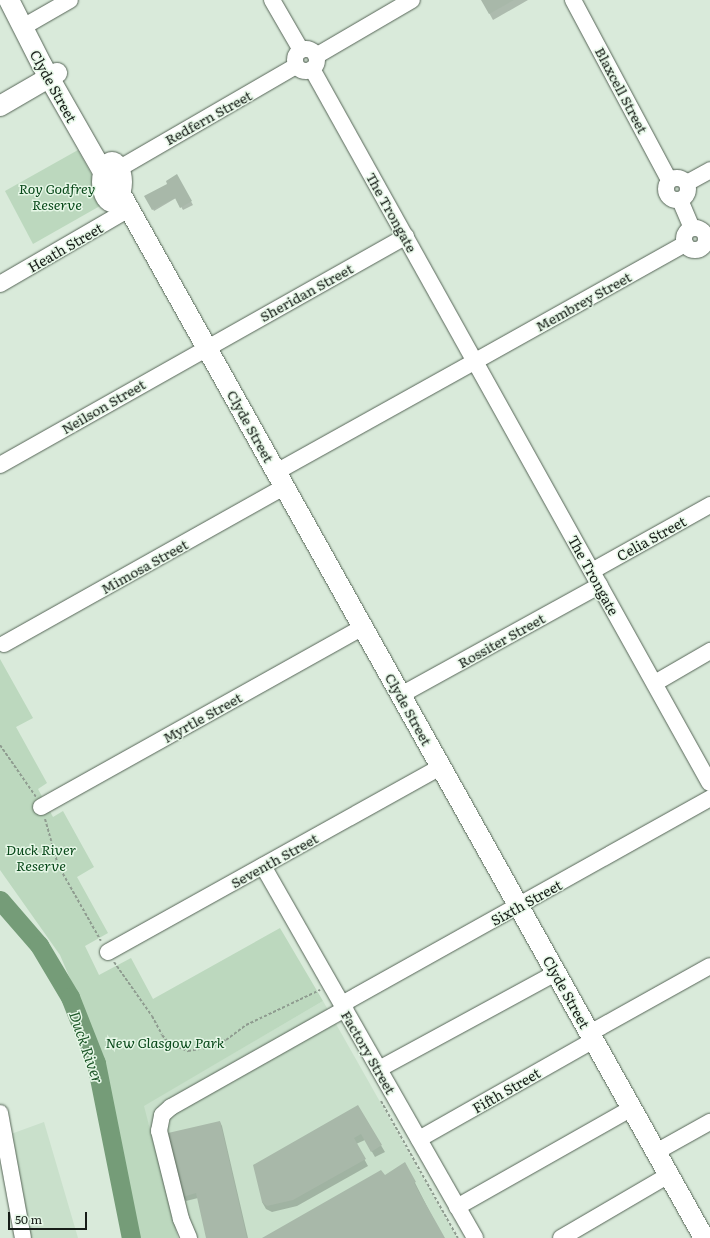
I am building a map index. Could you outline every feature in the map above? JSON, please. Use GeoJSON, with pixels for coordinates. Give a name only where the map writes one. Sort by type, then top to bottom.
{"type":"FeatureCollection","features":[{"type":"Feature","properties":{"kind":"main road","name":"Clyde Street"},"geometry":{"type":"LineString","coordinates":[[9,0],[53,75],[112,170],[129,209],[704,1238]]}},
{"type":"Feature","properties":{"kind":"main road","name":"Clyde Street"},"geometry":{"type":"LineString","coordinates":[[17,0],[30,23],[53,75]]}},
{"type":"Feature","properties":{"kind":"main road"},"geometry":{"type":"LineString","coordinates":[[0,106],[53,75]]}},
{"type":"Feature","properties":{"kind":"street"},"geometry":{"type":"LineString","coordinates":[[30,23],[70,0]]}},
{"type":"Feature","properties":{"kind":"street"},"geometry":{"type":"LineString","coordinates":[[272,0],[301,50]]}},
{"type":"Feature","properties":{"kind":"street"},"geometry":{"type":"LineString","coordinates":[[314,63],[308,49],[301,50],[295,59],[296,66],[302,71],[412,0]]}},
{"type":"Feature","properties":{"kind":"street","name":"Blaxcell Street"},"geometry":{"type":"LineString","coordinates":[[573,0],[669,180]]}},
{"type":"Feature","properties":{"kind":"street","name":"The Trongate"},"geometry":{"type":"LineString","coordinates":[[314,63],[406,236],[710,783]]}},
{"type":"Feature","properties":{"kind":"street","name":"Redfern Street"},"geometry":{"type":"LineString","coordinates":[[112,170],[296,66]]}},
{"type":"Feature","properties":{"kind":"street"},"geometry":{"type":"LineString","coordinates":[[686,183],[710,170]]}},
{"type":"Feature","properties":{"kind":"street"},"geometry":{"type":"LineString","coordinates":[[680,200],[673,199],[667,194],[666,187],[669,180],[678,178],[686,183]]}},
{"type":"Feature","properties":{"kind":"street"},"geometry":{"type":"LineString","coordinates":[[680,200],[687,193],[686,183]]}},
{"type":"Feature","properties":{"kind":"street"},"geometry":{"type":"LineString","coordinates":[[680,200],[692,228]]}},
{"type":"Feature","properties":{"kind":"street","name":"Heath Street"},"geometry":{"type":"LineString","coordinates":[[0,284],[129,209]]}},
{"type":"Feature","properties":{"kind":"street"},"geometry":{"type":"LineString","coordinates":[[692,228],[699,228],[704,233],[707,253],[693,250],[685,244],[684,234],[692,228]]}},
{"type":"Feature","properties":{"kind":"street","name":"Sheridan Street"},"geometry":{"type":"LineString","coordinates":[[206,347],[406,236]]}},
{"type":"Feature","properties":{"kind":"street","name":"Membrey Street"},"geometry":{"type":"LineString","coordinates":[[280,479],[475,361],[685,244]]}},
{"type":"Feature","properties":{"kind":"street","name":"Neilson Street"},"geometry":{"type":"LineString","coordinates":[[0,465],[206,347]]}},
{"type":"Feature","properties":{"kind":"street","name":"Mimosa Street"},"geometry":{"type":"LineString","coordinates":[[4,644],[280,479]]}},
{"type":"Feature","properties":{"kind":"street","name":"Celia Street"},"geometry":{"type":"LineString","coordinates":[[592,571],[710,505]]}},
{"type":"Feature","properties":{"kind":"street","name":"Rossiter Street"},"geometry":{"type":"LineString","coordinates":[[401,695],[600,585]]}},
{"type":"Feature","properties":{"kind":"street","name":"Myrtle Street"},"geometry":{"type":"LineString","coordinates":[[41,807],[363,627]]}},
{"type":"Feature","properties":{"kind":"street"},"geometry":{"type":"LineString","coordinates":[[655,683],[710,651]]}},
{"type":"Feature","properties":{"kind":"street","name":"Seventh Street"},"geometry":{"type":"LineString","coordinates":[[108,952],[441,767]]}},
{"type":"Feature","properties":{"kind":"street","name":"Sixth Street"},"geometry":{"type":"LineString","coordinates":[[189,1238],[181,1219],[159,1131],[162,1115],[171,1107],[343,1006],[710,798]]}},
{"type":"Feature","properties":{"kind":"street","name":"Factory Street"},"geometry":{"type":"LineString","coordinates":[[263,866],[475,1238]]}},
{"type":"Feature","properties":{"kind":"street","name":"Fifth Street"},"geometry":{"type":"LineString","coordinates":[[419,1139],[710,966]]}},
{"type":"Feature","properties":{"kind":"street"},"geometry":{"type":"LineString","coordinates":[[379,1069],[556,973]]}},
{"type":"Feature","properties":{"kind":"street"},"geometry":{"type":"LineString","coordinates":[[458,1207],[632,1108]]}},
{"type":"Feature","properties":{"kind":"street"},"geometry":{"type":"LineString","coordinates":[[0,1113],[23,1238]]}},
{"type":"Feature","properties":{"kind":"street"},"geometry":{"type":"LineString","coordinates":[[656,1152],[710,1122]]}},
{"type":"Feature","properties":{"kind":"street"},"geometry":{"type":"LineString","coordinates":[[561,1238],[669,1175]]}},
{"type":"Feature","properties":{"kind":"shaded area"},"geometry":{"type":"Polygon","coordinates":[[[323,1001],[457,1238],[182,1238],[143,1106],[323,1001]]]}},
{"type":"Feature","properties":{"kind":"shaded area"},"geometry":{"type":"Polygon","coordinates":[[[44,1122],[78,1238],[30,1238],[11,1134],[44,1122]]]}},
{"type":"Feature","properties":{"kind":"green space","name":"Roy Godfrey Reserve"},"geometry":{"type":"Polygon","coordinates":[[[78,150],[107,202],[33,244],[5,191],[78,150]]]}},
{"type":"Feature","properties":{"kind":"green space"},"geometry":{"type":"Polygon","coordinates":[[[0,659],[33,718],[16,727],[47,783],[38,789],[53,817],[63,811],[94,867],[77,877],[108,933],[85,946],[99,975],[131,958],[153,999],[280,928],[323,1001],[144,1106],[178,1238],[136,1238],[95,1037],[60,955],[0,870],[0,659]]]}},
{"type":"Feature","properties":{"kind":"building"},"geometry":{"type":"Polygon","coordinates":[[[481,0],[514,0],[489,14],[481,0]]]}},
{"type":"Feature","properties":{"kind":"building"},"geometry":{"type":"Polygon","coordinates":[[[177,174],[192,201],[180,208],[175,198],[152,210],[144,196],[167,184],[166,181],[177,174]]]}},
{"type":"Feature","properties":{"kind":"building"},"geometry":{"type":"Polygon","coordinates":[[[358,1105],[382,1145],[371,1152],[361,1134],[354,1138],[366,1159],[293,1200],[267,1206],[262,1202],[253,1165],[358,1105]]]}},
{"type":"Feature","properties":{"kind":"building"},"geometry":{"type":"Polygon","coordinates":[[[220,1121],[247,1238],[206,1238],[196,1193],[183,1197],[168,1133],[220,1121]]]}},
{"type":"Feature","properties":{"kind":"building"},"geometry":{"type":"Polygon","coordinates":[[[405,1162],[416,1182],[414,1183],[445,1238],[262,1238],[381,1170],[385,1175],[405,1162]]]}},
{"type":"Feature","properties":{"kind":"waterway","name":"Duck River"},"geometry":{"type":"LineString","coordinates":[[0,900],[39,945],[70,997],[96,1063],[131,1238]]}},
{"type":"Feature","properties":{"kind":"park label","name":"Duck River Reserve"},"geometry":{"type":"Point","coordinates":[41,858]}},
{"type":"Feature","properties":{"kind":"park label","name":"New Glasgow Park"},"geometry":{"type":"Point","coordinates":[165,1042]}}]}
